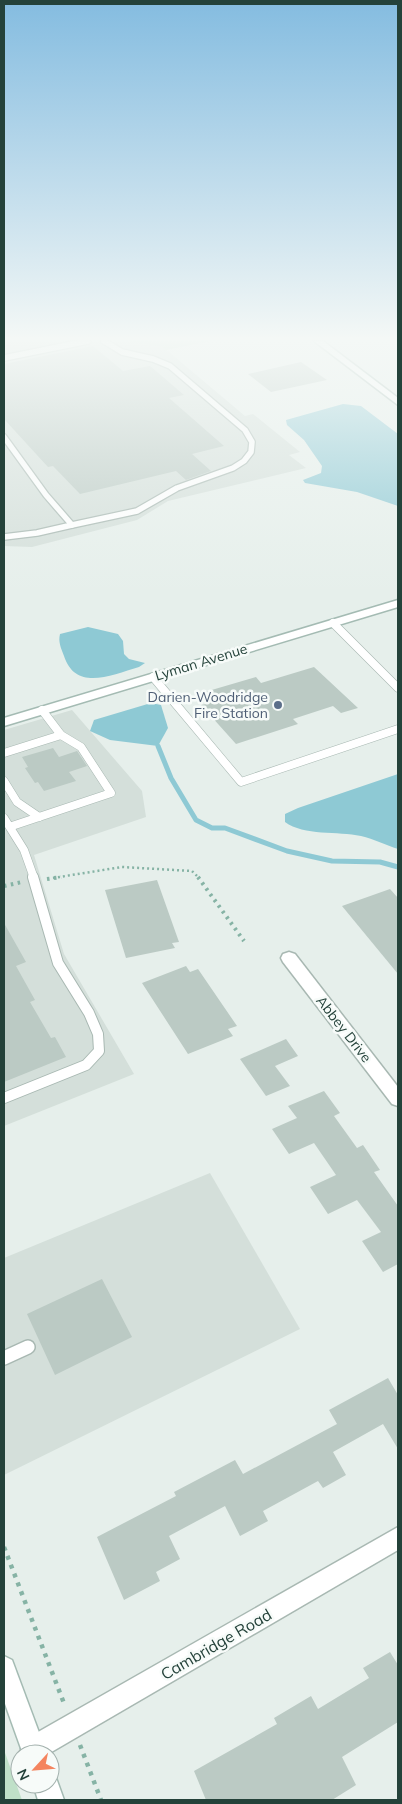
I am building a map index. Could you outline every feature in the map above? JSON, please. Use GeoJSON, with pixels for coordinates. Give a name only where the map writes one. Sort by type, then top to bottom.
{"type":"FeatureCollection","features":[{"type":"Feature","properties":{"kind":"street","name":"Lyman Avenue"},"geometry":{"type":"LineString","coordinates":[[4,722],[398,603]]}},
{"type":"Feature","properties":{"kind":"street","name":"Abbey Drive"},"geometry":{"type":"LineString","coordinates":[[289,958],[398,1099]]}},
{"type":"Feature","properties":{"kind":"street","name":"Cambridge Road"},"geometry":{"type":"LineString","coordinates":[[46,1744],[398,1538]]}},
{"type":"Feature","properties":{"kind":"street"},"geometry":{"type":"LineString","coordinates":[[4,1668],[31,1744]]}},
{"type":"Feature","properties":{"kind":"lane"},"geometry":{"type":"LineString","coordinates":[[4,537],[37,533],[129,514],[146,507],[182,486],[217,476],[244,461],[250,455],[254,446],[253,439],[240,425]]}},
{"type":"Feature","properties":{"kind":"lane"},"geometry":{"type":"LineString","coordinates":[[4,437],[16,451],[46,495],[72,525]]}},
{"type":"Feature","properties":{"kind":"lane"},"geometry":{"type":"LineString","coordinates":[[333,623],[398,688]]}},
{"type":"Feature","properties":{"kind":"lane"},"geometry":{"type":"LineString","coordinates":[[153,677],[241,782],[398,728]]}},
{"type":"Feature","properties":{"kind":"lane"},"geometry":{"type":"LineString","coordinates":[[12,826],[112,794],[81,747],[61,735],[42,710]]}},
{"type":"Feature","properties":{"kind":"lane"},"geometry":{"type":"LineString","coordinates":[[4,753],[61,735]]}},
{"type":"Feature","properties":{"kind":"lane"},"geometry":{"type":"LineString","coordinates":[[4,781],[17,802],[39,817]]}},
{"type":"Feature","properties":{"kind":"lane"},"geometry":{"type":"LineString","coordinates":[[4,818],[12,826],[21,842],[58,963],[97,1030],[100,1045],[97,1057],[86,1066],[4,1098]]}},
{"type":"Feature","properties":{"kind":"lane"},"geometry":{"type":"LineString","coordinates":[[4,1358],[28,1347]]}},
{"type":"Feature","properties":{"kind":"path"},"geometry":{"type":"LineString","coordinates":[[44,879],[122,866],[192,871],[244,941]]}},
{"type":"Feature","properties":{"kind":"path"},"geometry":{"type":"LineString","coordinates":[[4,886],[22,882]]}},
{"type":"Feature","properties":{"kind":"path"},"geometry":{"type":"LineString","coordinates":[[4,1547],[58,1688]]}},
{"type":"Feature","properties":{"kind":"path"},"geometry":{"type":"LineString","coordinates":[[88,1765],[101,1800]]}},
{"type":"Feature","properties":{"kind":"shaded area"},"geometry":{"type":"Polygon","coordinates":[[[4,425],[267,425],[300,452],[289,455],[306,468],[168,501],[137,520],[32,547],[4,546],[4,425]]]}},
{"type":"Feature","properties":{"kind":"shaded area"},"geometry":{"type":"Polygon","coordinates":[[[72,710],[142,791],[146,817],[34,855],[64,954],[134,1074],[4,1126],[4,730],[72,710]]]}},
{"type":"Feature","properties":{"kind":"shaded area"},"geometry":{"type":"Polygon","coordinates":[[[210,1173],[300,1329],[4,1475],[4,1258],[210,1173]]]}},
{"type":"Feature","properties":{"kind":"green space"},"geometry":{"type":"Polygon","coordinates":[[[4,1750],[10,1767],[10,1794],[20,1794],[22,1800],[4,1800],[4,1750]]]}},
{"type":"Feature","properties":{"kind":"water"},"geometry":{"type":"Polygon","coordinates":[[[287,425],[386,425],[398,434],[398,506],[357,492],[305,483],[303,480],[321,473],[322,466],[304,440],[287,425]]]}},
{"type":"Feature","properties":{"kind":"water"},"geometry":{"type":"Polygon","coordinates":[[[88,627],[118,634],[123,641],[124,654],[129,659],[145,663],[139,667],[106,677],[86,677],[77,674],[70,667],[64,656],[59,637],[60,634],[88,627]]]}},
{"type":"Feature","properties":{"kind":"water"},"geometry":{"type":"Polygon","coordinates":[[[151,703],[161,705],[168,728],[158,746],[110,740],[90,731],[94,720],[151,703]]]}},
{"type":"Feature","properties":{"kind":"water"},"geometry":{"type":"Polygon","coordinates":[[[398,774],[398,849],[361,836],[311,831],[285,822],[285,814],[298,808],[398,774]]]}},
{"type":"Feature","properties":{"kind":"building"},"geometry":{"type":"Polygon","coordinates":[[[10,425],[200,425],[224,446],[192,454],[211,471],[186,480],[176,471],[80,494],[53,466],[48,467],[10,425]]]}},
{"type":"Feature","properties":{"kind":"building","name":"Darien-Woodridge Fire Station"},"geometry":{"type":"Polygon","coordinates":[[[314,667],[358,708],[341,713],[333,706],[293,719],[298,724],[236,744],[201,705],[206,704],[198,694],[256,677],[261,683],[314,667]]]}},
{"type":"Feature","properties":{"kind":"building"},"geometry":{"type":"Polygon","coordinates":[[[53,748],[59,757],[77,751],[87,766],[69,772],[76,781],[44,791],[38,782],[35,783],[25,768],[28,767],[22,757],[53,748]]]}},
{"type":"Feature","properties":{"kind":"building"},"geometry":{"type":"Polygon","coordinates":[[[157,880],[179,942],[172,943],[175,948],[126,958],[105,890],[157,880]]]}},
{"type":"Feature","properties":{"kind":"building"},"geometry":{"type":"Polygon","coordinates":[[[390,889],[398,898],[398,974],[342,906],[390,889]]]}},
{"type":"Feature","properties":{"kind":"building"},"geometry":{"type":"Polygon","coordinates":[[[4,923],[26,962],[16,966],[35,1000],[30,1002],[51,1038],[55,1037],[66,1057],[4,1082],[4,923]]]}},
{"type":"Feature","properties":{"kind":"building"},"geometry":{"type":"Polygon","coordinates":[[[186,966],[190,972],[198,969],[237,1026],[228,1029],[233,1036],[188,1054],[142,983],[186,966]]]}},
{"type":"Feature","properties":{"kind":"building"},"geometry":{"type":"Polygon","coordinates":[[[286,1039],[298,1056],[275,1066],[290,1086],[266,1096],[240,1059],[286,1039]]]}},
{"type":"Feature","properties":{"kind":"building"},"geometry":{"type":"Polygon","coordinates":[[[324,1091],[340,1113],[334,1116],[357,1148],[363,1145],[380,1170],[374,1172],[398,1206],[398,1264],[383,1272],[362,1241],[381,1232],[357,1200],[328,1214],[310,1187],[336,1175],[314,1143],[289,1154],[272,1129],[297,1118],[288,1106],[324,1091]]]}},
{"type":"Feature","properties":{"kind":"building"},"geometry":{"type":"Polygon","coordinates":[[[102,1279],[132,1337],[55,1375],[27,1314],[102,1279]]]}},
{"type":"Feature","properties":{"kind":"building"},"geometry":{"type":"Polygon","coordinates":[[[388,1378],[398,1395],[398,1449],[383,1424],[333,1452],[346,1475],[323,1488],[318,1481],[263,1511],[268,1521],[240,1536],[225,1506],[169,1536],[180,1559],[156,1572],[160,1581],[124,1600],[97,1537],[176,1496],[174,1492],[235,1460],[243,1474],[337,1424],[329,1410],[388,1378]]]}},
{"type":"Feature","properties":{"kind":"building"},"geometry":{"type":"Polygon","coordinates":[[[390,1652],[398,1665],[398,1722],[342,1757],[356,1785],[332,1800],[206,1800],[194,1771],[277,1724],[274,1718],[311,1696],[318,1709],[369,1678],[363,1668],[390,1652]]]}},
{"type":"Feature","properties":{"kind":"waterway"},"geometry":{"type":"LineString","coordinates":[[158,746],[171,778],[196,820],[212,828],[225,828],[287,851],[332,861],[380,862],[398,867]]}},
{"type":"Feature","properties":{"kind":"place","name":"Darien-Woodridge Fire Station"},"geometry":{"type":"Point","coordinates":[278,705]}}]}
